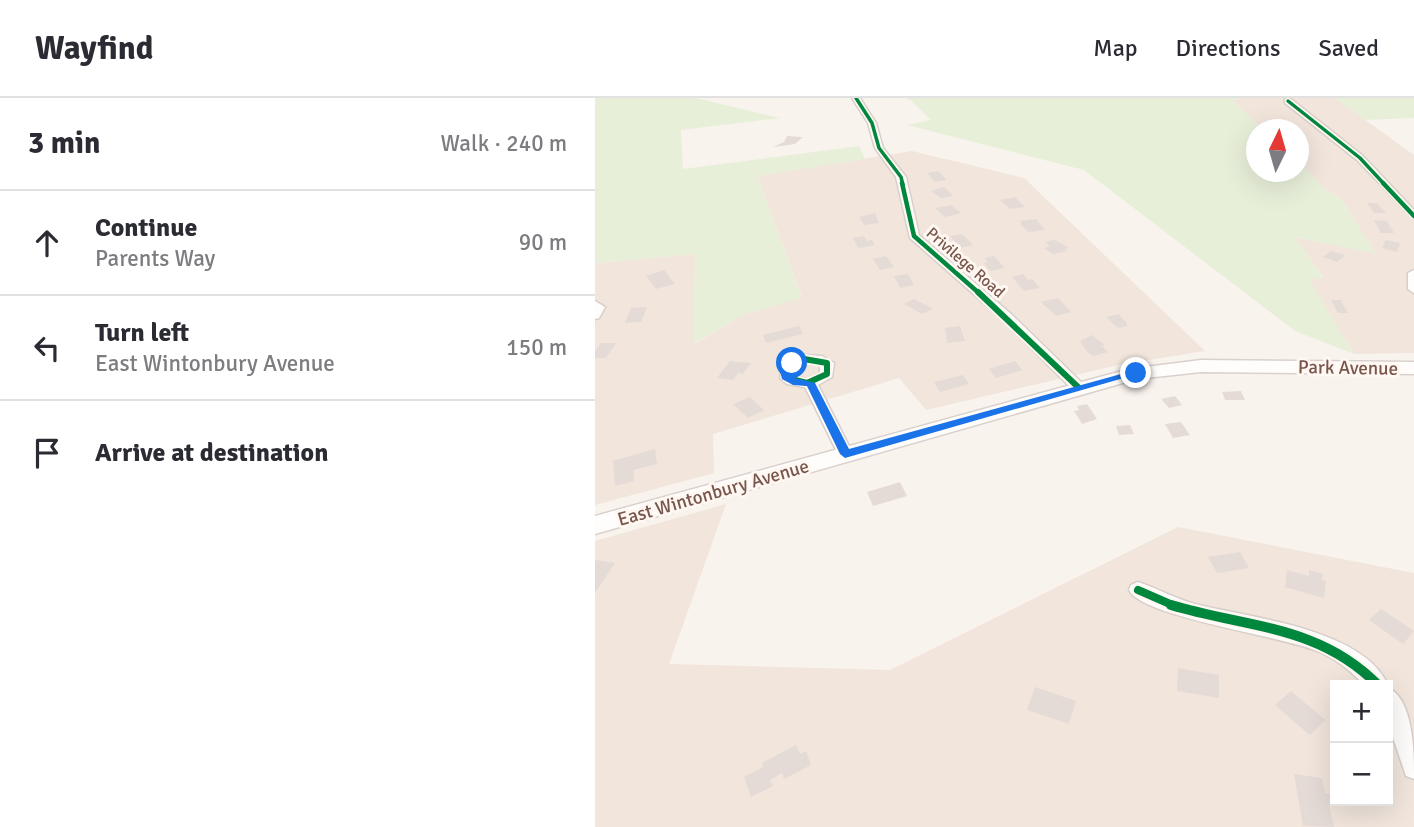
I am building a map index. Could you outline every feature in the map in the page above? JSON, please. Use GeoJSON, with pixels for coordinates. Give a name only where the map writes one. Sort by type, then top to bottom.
{"type":"FeatureCollection","features":[{"type":"Feature","properties":{"kind":"main road","name":"East Wintonbury Avenue"},"geometry":{"type":"LineString","coordinates":[[595,525],[1078,387],[1136,373],[1201,366],[1281,366]]}},
{"type":"Feature","properties":{"kind":"main road","name":"Park Avenue"},"geometry":{"type":"LineString","coordinates":[[1281,366],[1414,368]]}},
{"type":"Feature","properties":{"kind":"street","name":"Privilege Road"},"geometry":{"type":"LineString","coordinates":[[856,98],[872,123],[879,148],[901,177],[914,236],[1007,317],[1078,387]]}},
{"type":"Feature","properties":{"kind":"street"},"geometry":{"type":"LineString","coordinates":[[1288,101],[1368,165],[1414,216]]}},
{"type":"Feature","properties":{"kind":"street"},"geometry":{"type":"LineString","coordinates":[[1414,273],[1414,289]]}},
{"type":"Feature","properties":{"kind":"street"},"geometry":{"type":"LineString","coordinates":[[595,305],[599,307],[595,315]]}},
{"type":"Feature","properties":{"kind":"street"},"geometry":{"type":"LineString","coordinates":[[810,383],[845,454]]}},
{"type":"Feature","properties":{"kind":"street"},"geometry":{"type":"LineString","coordinates":[[1138,590],[1163,605],[1278,630],[1313,641],[1346,658],[1372,680]]}},
{"type":"Feature","properties":{"kind":"street"},"geometry":{"type":"LineString","coordinates":[[1393,705],[1414,768]]}},
{"type":"Feature","properties":{"kind":"shaded area"},"geometry":{"type":"Polygon","coordinates":[[[1335,98],[1414,155],[1414,353],[1354,354],[1308,278],[1323,277],[1294,237],[1375,253],[1342,200],[1309,172],[1309,119],[1252,119],[1231,100],[1335,98]]]}},
{"type":"Feature","properties":{"kind":"shaded area"},"geometry":{"type":"Polygon","coordinates":[[[912,151],[1024,178],[1205,351],[1118,365],[926,410],[899,378],[713,434],[714,473],[595,505],[595,263],[695,254],[694,344],[744,314],[802,297],[757,176],[912,151]]]}},
{"type":"Feature","properties":{"kind":"shaded area"},"geometry":{"type":"Polygon","coordinates":[[[726,504],[669,664],[890,670],[1178,527],[1414,573],[1414,827],[595,827],[595,541],[726,504]]]}},
{"type":"Feature","properties":{"kind":"green space"},"geometry":{"type":"Polygon","coordinates":[[[595,98],[696,98],[780,118],[681,130],[683,169],[859,146],[865,159],[757,176],[802,298],[744,314],[693,344],[695,254],[595,263],[595,98]]]}},
{"type":"Feature","properties":{"kind":"green space"},"geometry":{"type":"Polygon","coordinates":[[[905,98],[1242,98],[1232,100],[1252,119],[1246,119],[1246,182],[1309,182],[1309,172],[1342,200],[1376,254],[1295,237],[1323,278],[1309,279],[1354,354],[1295,331],[1084,170],[907,125],[931,120],[912,101],[905,98]]]}},
{"type":"Feature","properties":{"kind":"green space"},"geometry":{"type":"Polygon","coordinates":[[[1335,98],[1414,98],[1414,118],[1365,120],[1335,98]]]}},
{"type":"Feature","properties":{"kind":"building"},"geometry":{"type":"Polygon","coordinates":[[[787,136],[803,137],[795,144],[773,147],[784,142],[787,136]]]}},
{"type":"Feature","properties":{"kind":"building"},"geometry":{"type":"Polygon","coordinates":[[[938,171],[946,180],[935,182],[927,173],[938,171]]]}},
{"type":"Feature","properties":{"kind":"building"},"geometry":{"type":"Polygon","coordinates":[[[944,187],[953,196],[941,198],[931,191],[944,187]]]}},
{"type":"Feature","properties":{"kind":"building"},"geometry":{"type":"Polygon","coordinates":[[[1015,197],[1025,207],[1010,209],[1000,200],[1015,197]]]}},
{"type":"Feature","properties":{"kind":"building"},"geometry":{"type":"Polygon","coordinates":[[[1367,203],[1377,203],[1386,213],[1374,213],[1367,203]]]}},
{"type":"Feature","properties":{"kind":"building"},"geometry":{"type":"Polygon","coordinates":[[[951,205],[961,213],[945,217],[935,208],[951,205]]]}},
{"type":"Feature","properties":{"kind":"building"},"geometry":{"type":"Polygon","coordinates":[[[875,213],[879,223],[864,225],[859,217],[875,213]]]}},
{"type":"Feature","properties":{"kind":"building"},"geometry":{"type":"Polygon","coordinates":[[[1036,219],[1045,230],[1029,232],[1020,221],[1036,219]]]}},
{"type":"Feature","properties":{"kind":"building"},"geometry":{"type":"Polygon","coordinates":[[[1374,220],[1387,221],[1394,233],[1381,233],[1374,220]]]}},
{"type":"Feature","properties":{"kind":"building"},"geometry":{"type":"Polygon","coordinates":[[[962,234],[973,245],[960,248],[950,236],[962,234]]]}},
{"type":"Feature","properties":{"kind":"building"},"geometry":{"type":"Polygon","coordinates":[[[864,236],[875,245],[858,248],[853,238],[864,236]]]}},
{"type":"Feature","properties":{"kind":"building"},"geometry":{"type":"Polygon","coordinates":[[[1055,240],[1069,248],[1065,249],[1067,251],[1053,254],[1044,248],[1050,246],[1045,242],[1055,240]]]}},
{"type":"Feature","properties":{"kind":"building"},"geometry":{"type":"Polygon","coordinates":[[[1386,240],[1400,243],[1397,252],[1382,248],[1386,240]]]}},
{"type":"Feature","properties":{"kind":"building"},"geometry":{"type":"Polygon","coordinates":[[[1331,251],[1345,255],[1337,262],[1323,257],[1331,251]]]}},
{"type":"Feature","properties":{"kind":"building"},"geometry":{"type":"Polygon","coordinates":[[[886,256],[894,267],[880,270],[873,259],[886,256]]]}},
{"type":"Feature","properties":{"kind":"building"},"geometry":{"type":"Polygon","coordinates":[[[994,256],[1005,268],[990,271],[984,263],[988,262],[985,258],[994,256]]]}},
{"type":"Feature","properties":{"kind":"building"},"geometry":{"type":"Polygon","coordinates":[[[664,270],[675,284],[656,289],[646,276],[664,270]]]}},
{"type":"Feature","properties":{"kind":"building"},"geometry":{"type":"Polygon","coordinates":[[[908,274],[914,285],[900,288],[894,276],[908,274]]]}},
{"type":"Feature","properties":{"kind":"building"},"geometry":{"type":"Polygon","coordinates":[[[1023,274],[1040,288],[1024,291],[1012,277],[1023,274]]]}},
{"type":"Feature","properties":{"kind":"building"},"geometry":{"type":"Polygon","coordinates":[[[1058,298],[1071,312],[1056,316],[1041,302],[1058,298]]]}},
{"type":"Feature","properties":{"kind":"building"},"geometry":{"type":"Polygon","coordinates":[[[914,299],[933,309],[922,314],[904,304],[914,299]]]}},
{"type":"Feature","properties":{"kind":"building"},"geometry":{"type":"Polygon","coordinates":[[[1331,300],[1341,300],[1348,313],[1338,313],[1331,300]]]}},
{"type":"Feature","properties":{"kind":"building"},"geometry":{"type":"Polygon","coordinates":[[[647,307],[641,322],[625,323],[631,308],[647,307]]]}},
{"type":"Feature","properties":{"kind":"building"},"geometry":{"type":"Polygon","coordinates":[[[1119,314],[1127,326],[1118,328],[1106,317],[1119,314]]]}},
{"type":"Feature","properties":{"kind":"building"},"geometry":{"type":"Polygon","coordinates":[[[799,326],[803,334],[766,343],[763,335],[799,326]]]}},
{"type":"Feature","properties":{"kind":"building"},"geometry":{"type":"Polygon","coordinates":[[[960,326],[965,341],[947,343],[945,328],[960,326]]]}},
{"type":"Feature","properties":{"kind":"building"},"geometry":{"type":"Polygon","coordinates":[[[1092,335],[1105,345],[1102,346],[1108,352],[1094,356],[1087,352],[1080,341],[1092,335]]]}},
{"type":"Feature","properties":{"kind":"building"},"geometry":{"type":"Polygon","coordinates":[[[601,343],[616,343],[606,358],[595,358],[595,351],[601,343]]]}},
{"type":"Feature","properties":{"kind":"building"},"geometry":{"type":"Polygon","coordinates":[[[730,361],[751,363],[743,374],[738,373],[733,380],[717,378],[730,361]]]}},
{"type":"Feature","properties":{"kind":"building"},"geometry":{"type":"Polygon","coordinates":[[[1015,361],[1022,370],[996,378],[989,369],[1015,361]]]}},
{"type":"Feature","properties":{"kind":"building"},"geometry":{"type":"Polygon","coordinates":[[[963,375],[969,384],[940,392],[934,382],[963,375]]]}},
{"type":"Feature","properties":{"kind":"building"},"geometry":{"type":"Polygon","coordinates":[[[1241,391],[1245,400],[1225,400],[1222,392],[1241,391]]]}},
{"type":"Feature","properties":{"kind":"building"},"geometry":{"type":"Polygon","coordinates":[[[1175,396],[1182,405],[1169,408],[1161,399],[1175,396]]]}},
{"type":"Feature","properties":{"kind":"building"},"geometry":{"type":"Polygon","coordinates":[[[750,397],[764,410],[748,418],[733,404],[750,397]]]}},
{"type":"Feature","properties":{"kind":"building"},"geometry":{"type":"Polygon","coordinates":[[[1087,404],[1097,419],[1082,424],[1074,411],[1079,410],[1077,406],[1087,404]]]}},
{"type":"Feature","properties":{"kind":"building"},"geometry":{"type":"Polygon","coordinates":[[[1181,422],[1190,435],[1173,438],[1165,424],[1181,422]]]}},
{"type":"Feature","properties":{"kind":"building"},"geometry":{"type":"Polygon","coordinates":[[[1130,425],[1134,434],[1119,435],[1116,426],[1130,425]]]}},
{"type":"Feature","properties":{"kind":"building"},"geometry":{"type":"Polygon","coordinates":[[[655,449],[657,464],[633,470],[634,481],[615,486],[613,461],[655,449]]]}},
{"type":"Feature","properties":{"kind":"building"},"geometry":{"type":"Polygon","coordinates":[[[900,482],[907,496],[873,506],[867,492],[900,482]]]}},
{"type":"Feature","properties":{"kind":"building"},"geometry":{"type":"Polygon","coordinates":[[[1240,552],[1249,568],[1217,573],[1208,557],[1240,552]]]}},
{"type":"Feature","properties":{"kind":"building"},"geometry":{"type":"Polygon","coordinates":[[[595,560],[615,563],[595,593],[595,560]]]}},
{"type":"Feature","properties":{"kind":"building"},"geometry":{"type":"Polygon","coordinates":[[[1287,570],[1309,576],[1309,570],[1323,574],[1322,580],[1326,581],[1324,598],[1285,587],[1287,570]]]}},
{"type":"Feature","properties":{"kind":"building"},"geometry":{"type":"Polygon","coordinates":[[[1381,609],[1414,631],[1403,644],[1369,620],[1381,609]]]}},
{"type":"Feature","properties":{"kind":"building"},"geometry":{"type":"Polygon","coordinates":[[[1178,668],[1219,675],[1219,698],[1177,691],[1178,668]]]}},
{"type":"Feature","properties":{"kind":"building"},"geometry":{"type":"Polygon","coordinates":[[[1035,687],[1076,701],[1069,724],[1027,710],[1035,687]]]}},
{"type":"Feature","properties":{"kind":"building"},"geometry":{"type":"Polygon","coordinates":[[[1291,691],[1325,720],[1310,735],[1275,705],[1291,691]]]}},
{"type":"Feature","properties":{"kind":"building"},"geometry":{"type":"Polygon","coordinates":[[[796,745],[800,754],[806,751],[811,765],[784,779],[782,773],[770,780],[773,786],[751,797],[744,777],[763,767],[762,763],[796,745]]]}},
{"type":"Feature","properties":{"kind":"building"},"geometry":{"type":"Polygon","coordinates":[[[1294,774],[1322,778],[1325,793],[1330,794],[1329,805],[1334,827],[1303,826],[1294,774]]]}},
{"type":"Feature","properties":{"kind":"cycle path"},"geometry":{"type":"LineString","coordinates":[[856,98],[872,123],[879,148],[901,177],[914,236],[1007,317],[1078,387]]}},
{"type":"Feature","properties":{"kind":"cycle path"},"geometry":{"type":"LineString","coordinates":[[1288,101],[1360,158],[1414,216]]}},
{"type":"Feature","properties":{"kind":"cycle path"},"geometry":{"type":"LineString","coordinates":[[804,359],[817,359],[827,363],[827,374],[807,383],[797,383],[787,378],[788,367],[804,359]]}},
{"type":"Feature","properties":{"kind":"cycle path"},"geometry":{"type":"LineString","coordinates":[[1138,590],[1166,603],[1198,613],[1265,627],[1329,647],[1356,663],[1373,680]]}},
{"type":"Feature","properties":{"kind":"route"},"geometry":{"type":"LineString","coordinates":[[792,363],[785,371],[787,379],[796,383],[810,383],[845,454],[1136,373]]}}]}
